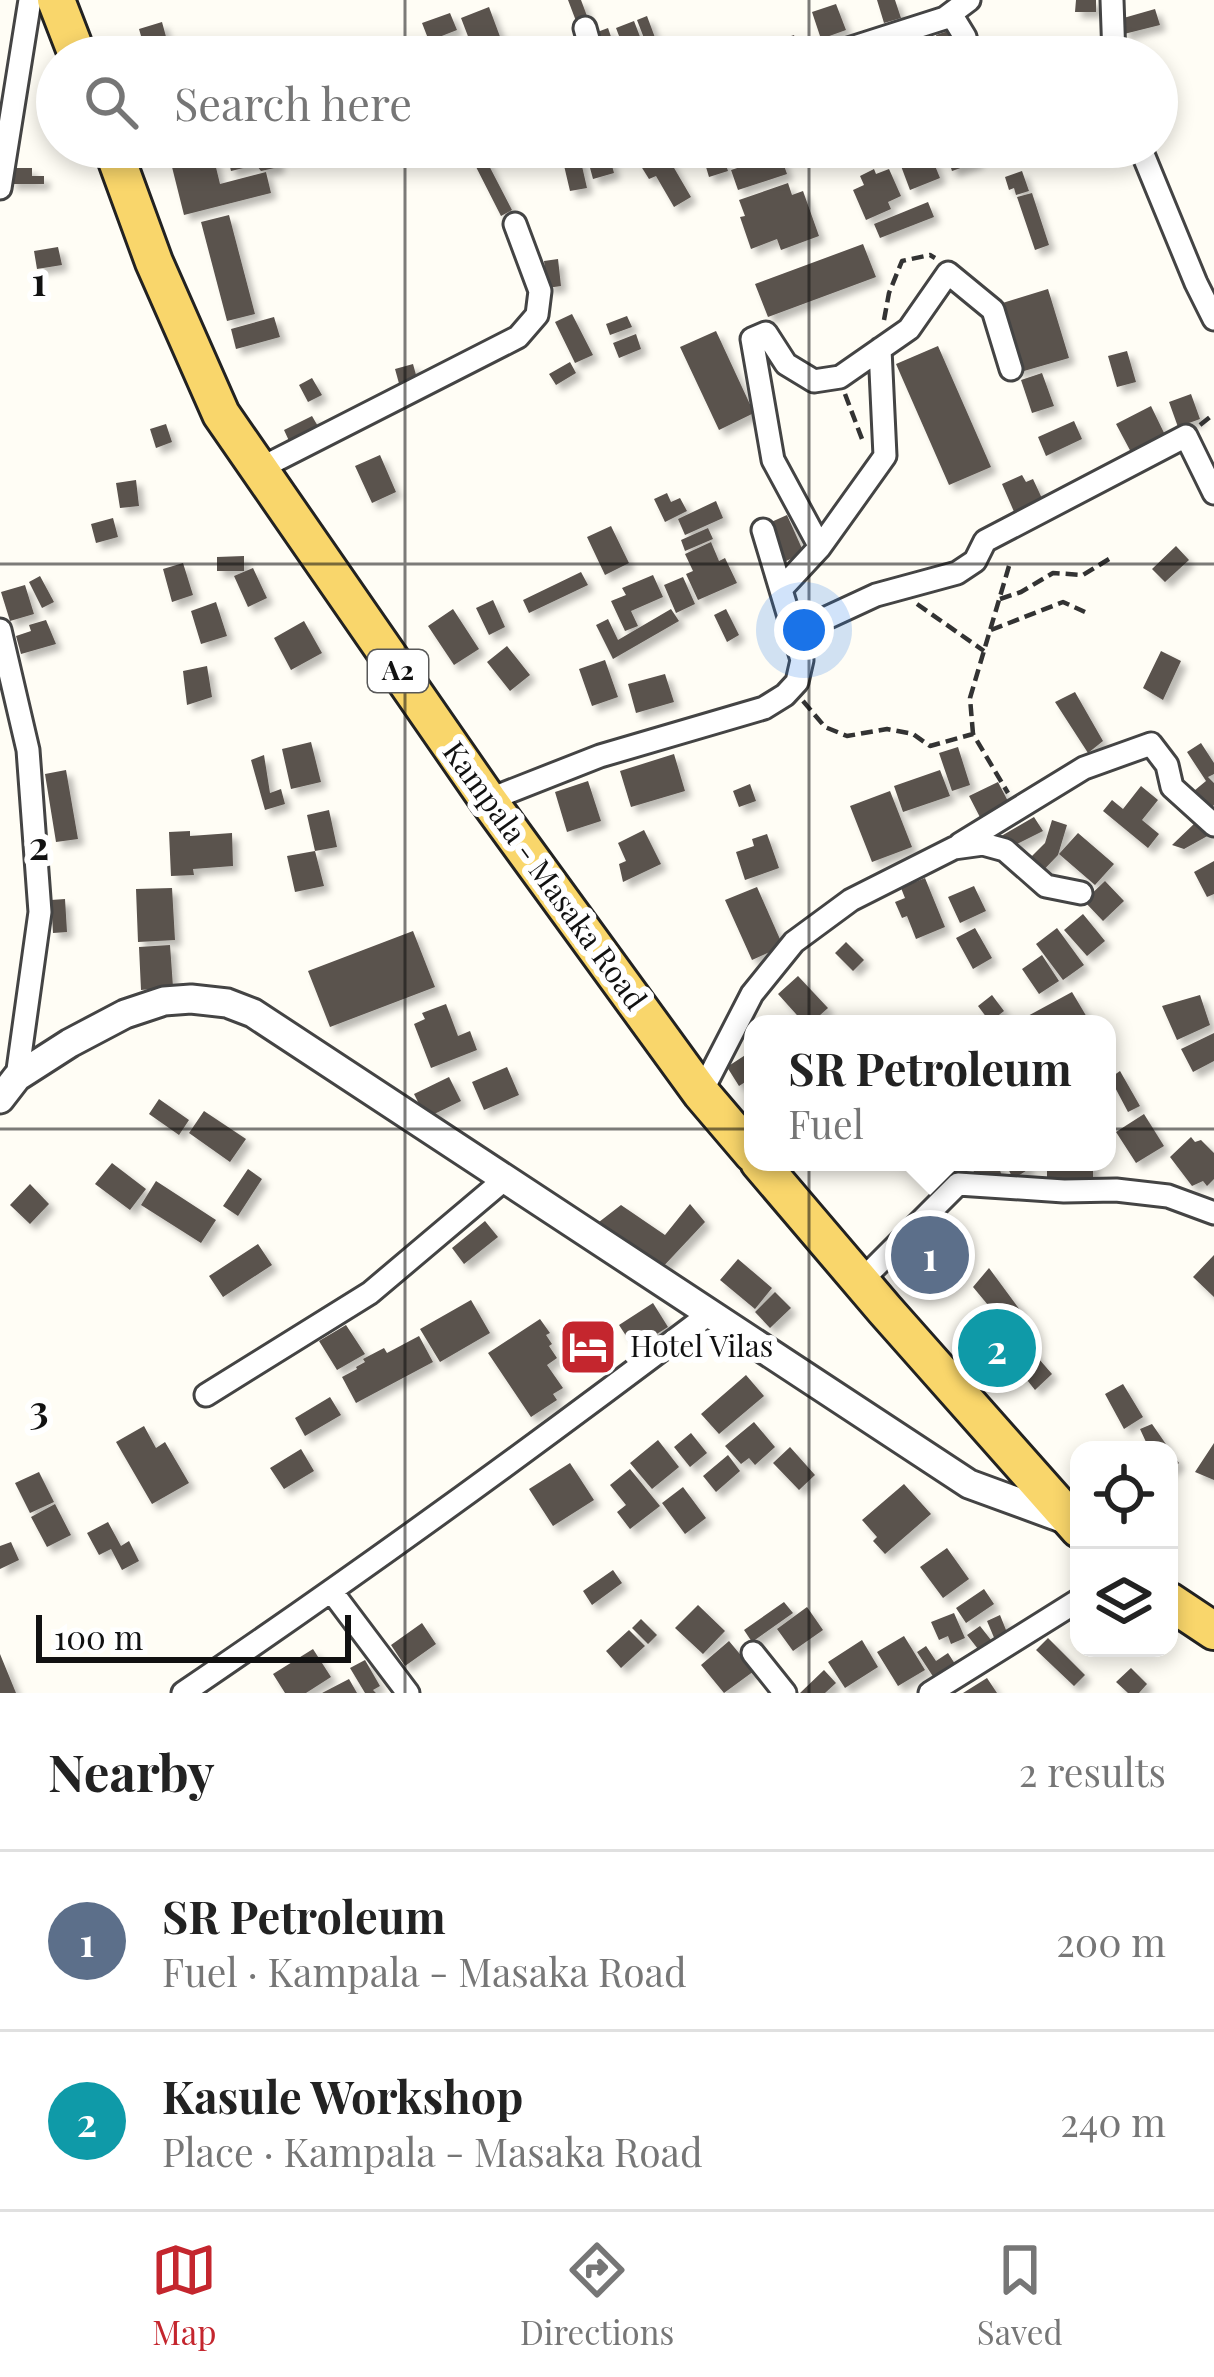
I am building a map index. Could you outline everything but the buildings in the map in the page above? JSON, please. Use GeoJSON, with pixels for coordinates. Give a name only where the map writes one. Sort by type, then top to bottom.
{"type":"FeatureCollection","features":[{"type":"Feature","properties":{"kind":"main road"},"geometry":{"type":"LineString","coordinates":[[56,0],[70,36]]}},
{"type":"Feature","properties":{"kind":"main road","name":"Kampala - Masaka Road"},"geometry":{"type":"LineString","coordinates":[[120,168],[154,262],[221,415],[488,800],[701,1093],[744,1143]]}},
{"type":"Feature","properties":{"kind":"main road"},"geometry":{"type":"LineString","coordinates":[[767,1171],[1070,1519]]}},
{"type":"Feature","properties":{"kind":"main road"},"geometry":{"type":"LineString","coordinates":[[1178,1607],[1214,1631]]}},
{"type":"Feature","properties":{"kind":"street"},"geometry":{"type":"LineString","coordinates":[[0,188],[30,0]]}},
{"type":"Feature","properties":{"kind":"street"},"geometry":{"type":"LineString","coordinates":[[1112,0],[1113,36]]}},
{"type":"Feature","properties":{"kind":"street"},"geometry":{"type":"LineString","coordinates":[[881,36],[960,7]]}},
{"type":"Feature","properties":{"kind":"street"},"geometry":{"type":"LineString","coordinates":[[585,28],[587,36]]}},
{"type":"Feature","properties":{"kind":"street"},"geometry":{"type":"LineString","coordinates":[[1149,168],[1214,319]]}},
{"type":"Feature","properties":{"kind":"street"},"geometry":{"type":"LineString","coordinates":[[259,469],[518,337],[537,315],[540,291],[515,224]]}},
{"type":"Feature","properties":{"kind":"street"},"geometry":{"type":"LineString","coordinates":[[820,547],[773,460],[752,339],[766,333],[786,364],[814,381],[840,377],[909,328],[949,273],[993,310],[1011,369]]}},
{"type":"Feature","properties":{"kind":"street"},"geometry":{"type":"LineString","coordinates":[[781,590],[820,547],[886,455],[880,349]]}},
{"type":"Feature","properties":{"kind":"street"},"geometry":{"type":"LineString","coordinates":[[794,633],[876,595],[957,573],[976,561],[985,541],[1186,436],[1214,493]]}},
{"type":"Feature","properties":{"kind":"street"},"geometry":{"type":"LineString","coordinates":[[488,800],[600,756],[764,708],[784,695],[796,682],[802,660],[763,530]]}},
{"type":"Feature","properties":{"kind":"street"},"geometry":{"type":"LineString","coordinates":[[0,630],[28,749],[40,912],[9,1088]]}},
{"type":"Feature","properties":{"kind":"street"},"geometry":{"type":"LineString","coordinates":[[701,1093],[752,994],[794,942],[851,901],[955,848],[1084,768],[1150,744],[1167,765],[1172,787],[1214,825]]}},
{"type":"Feature","properties":{"kind":"street"},"geometry":{"type":"LineString","coordinates":[[955,848],[983,844],[1005,850],[1046,886],[1081,893]]}},
{"type":"Feature","properties":{"kind":"street"},"geometry":{"type":"LineString","coordinates":[[9,1088],[70,1043],[125,1014],[164,1001],[227,1003],[253,1013],[969,1484],[1070,1523]]}},
{"type":"Feature","properties":{"kind":"street"},"geometry":{"type":"LineString","coordinates":[[206,1395],[370,1293],[506,1180]]}},
{"type":"Feature","properties":{"kind":"street"},"geometry":{"type":"LineString","coordinates":[[861,1281],[958,1184],[1116,1190],[1168,1196],[1214,1213]]}},
{"type":"Feature","properties":{"kind":"street"},"geometry":{"type":"LineString","coordinates":[[183,1693],[504,1469],[709,1315]]}},
{"type":"Feature","properties":{"kind":"street"},"geometry":{"type":"LineString","coordinates":[[332,1592],[408,1693]]}},
{"type":"Feature","properties":{"kind":"street"},"geometry":{"type":"LineString","coordinates":[[930,1693],[1070,1606]]}},
{"type":"Feature","properties":{"kind":"street"},"geometry":{"type":"LineString","coordinates":[[753,1653],[785,1693]]}},
{"type":"Feature","properties":{"kind":"path"},"geometry":{"type":"LineString","coordinates":[[880,349],[889,293],[902,261],[930,255],[953,267],[949,273]]}},
{"type":"Feature","properties":{"kind":"path"},"geometry":{"type":"LineString","coordinates":[[840,377],[873,472]]}},
{"type":"Feature","properties":{"kind":"path"},"geometry":{"type":"LineString","coordinates":[[1000,599],[1053,573],[1083,574],[1109,559]]}},
{"type":"Feature","properties":{"kind":"path"},"geometry":{"type":"LineString","coordinates":[[1010,566],[970,698],[974,734],[1018,809]]}},
{"type":"Feature","properties":{"kind":"path"},"geometry":{"type":"LineString","coordinates":[[876,595],[916,603],[984,651]]}},
{"type":"Feature","properties":{"kind":"path"},"geometry":{"type":"LineString","coordinates":[[991,630],[1063,602],[1085,612]]}},
{"type":"Feature","properties":{"kind":"path"},"geometry":{"type":"LineString","coordinates":[[791,688],[825,727],[847,736],[887,729],[913,734],[930,746],[974,734]]}},
{"type":"Feature","properties":{"kind":"place","name":"SR Petroleum"},"geometry":{"type":"Point","coordinates":[930,1255]}},
{"type":"Feature","properties":{"kind":"place","name":"Hotel Vilas"},"geometry":{"type":"Point","coordinates":[588,1347]}},
{"type":"Feature","properties":{"kind":"place","name":"Kasule Workshop"},"geometry":{"type":"Point","coordinates":[997,1348]}}]}
